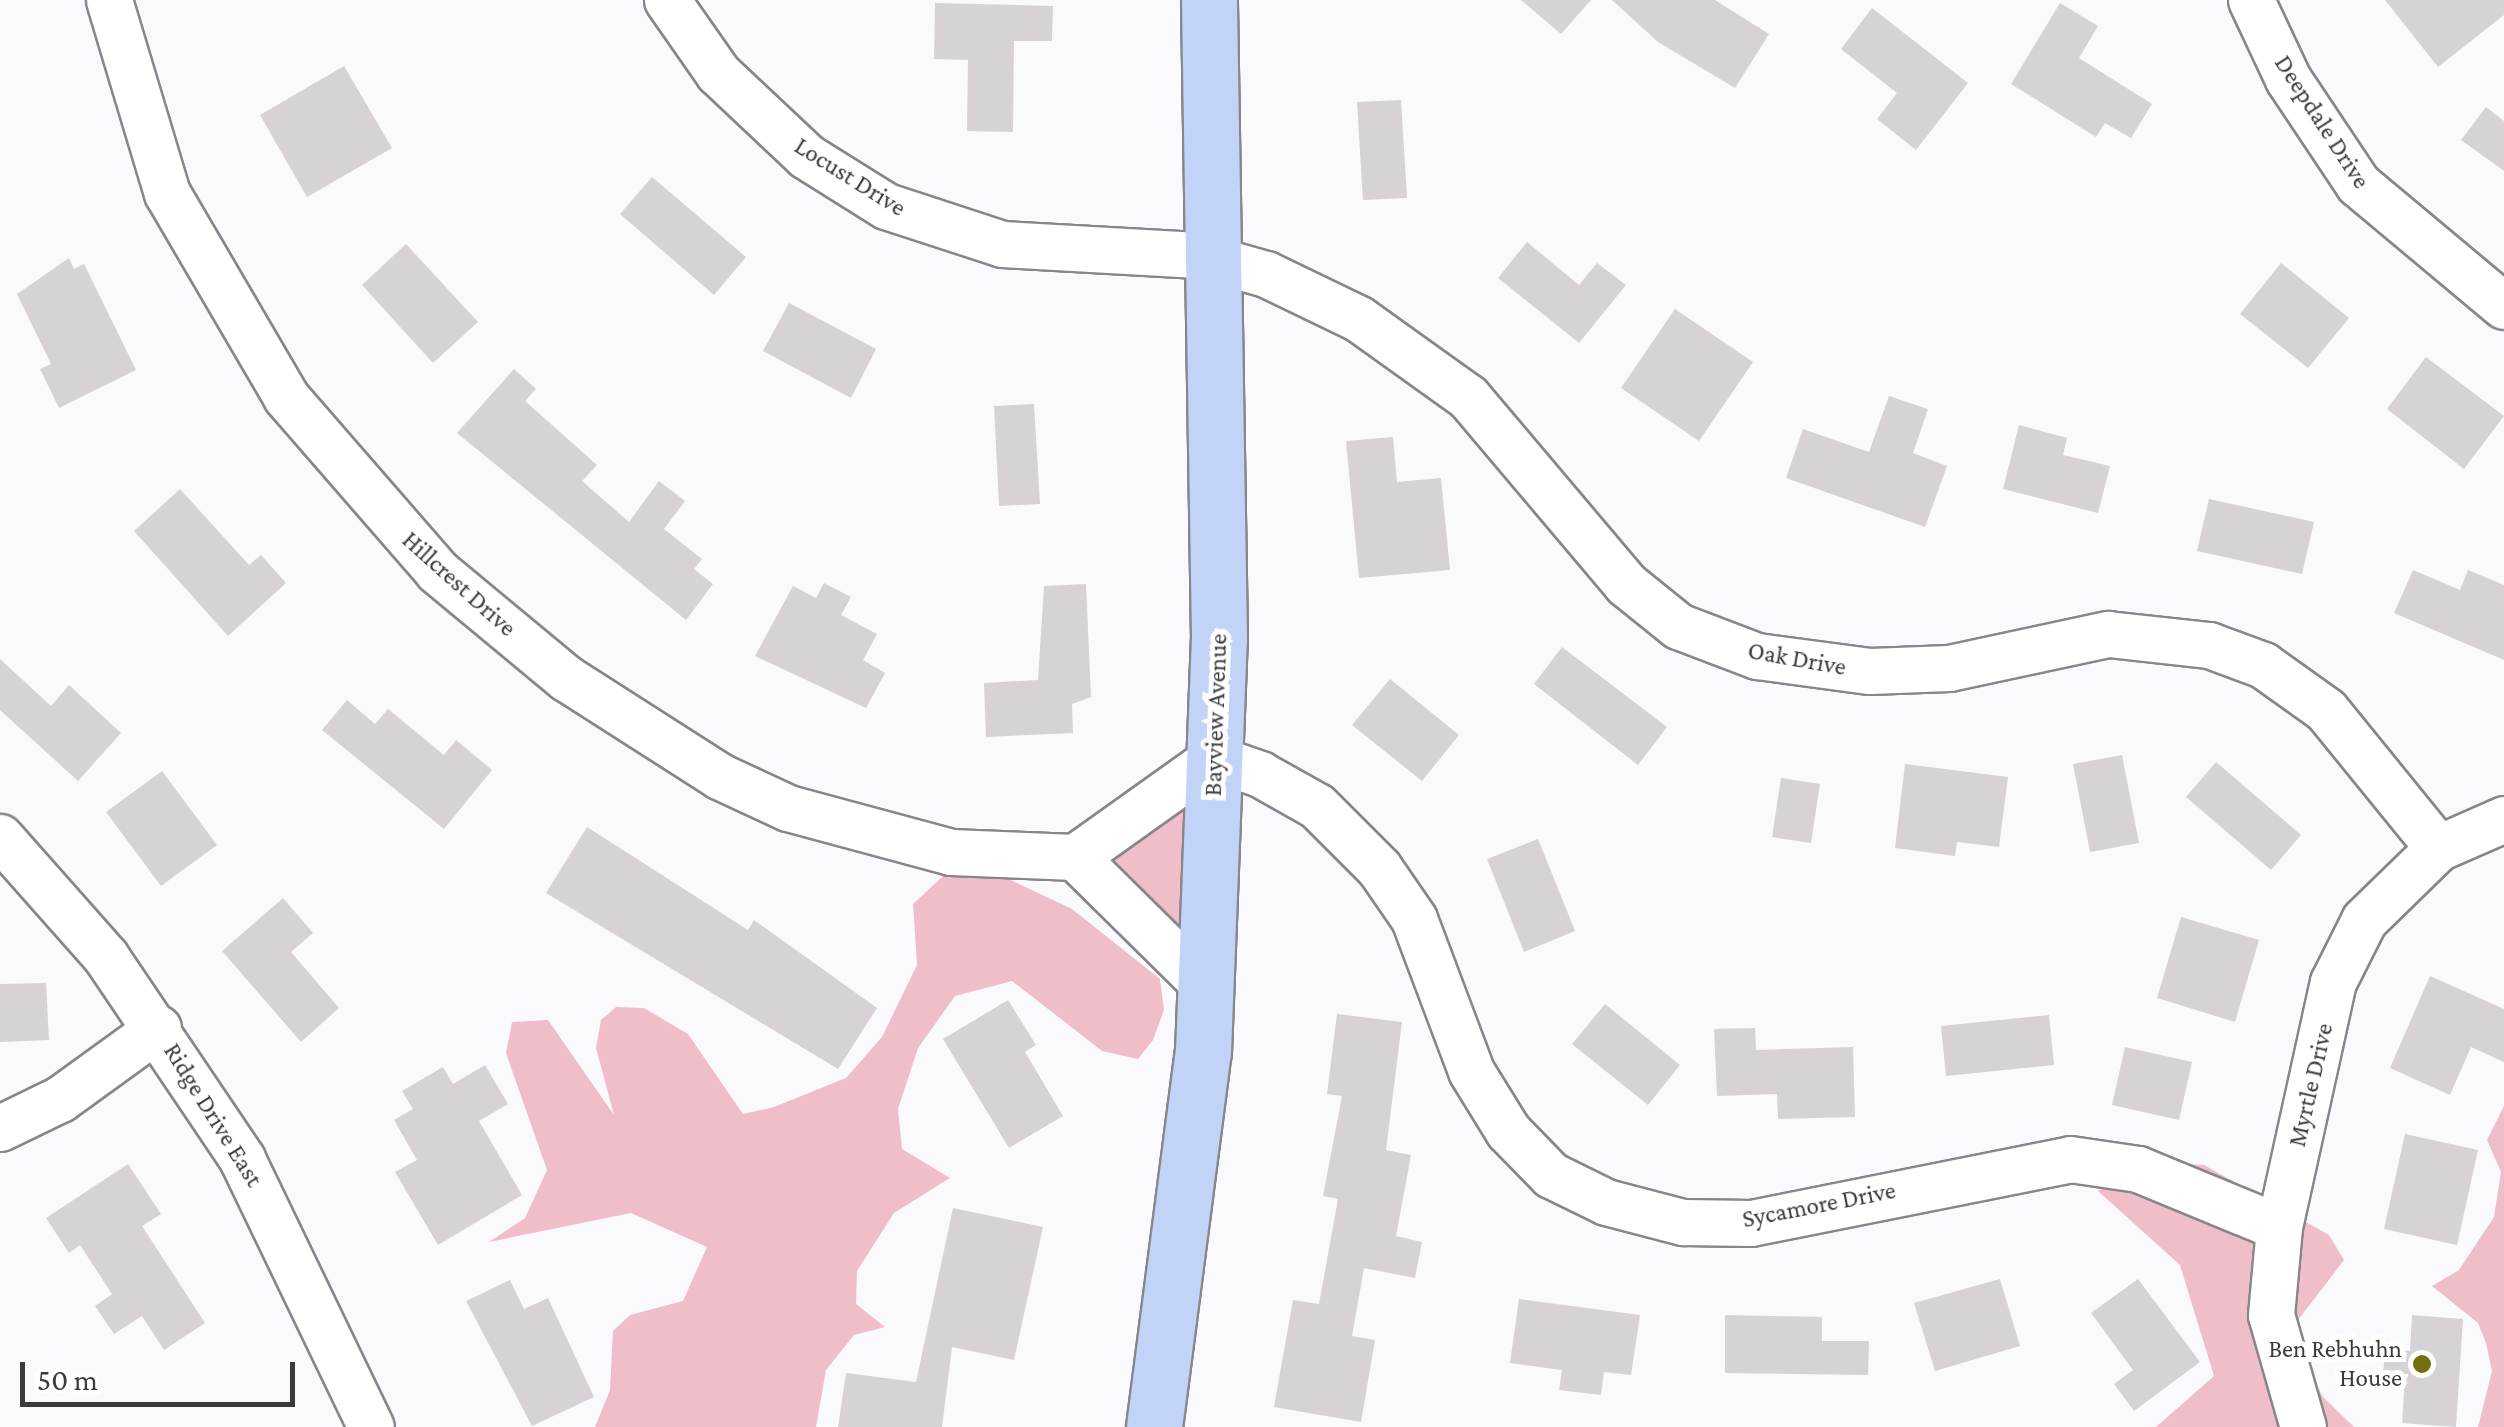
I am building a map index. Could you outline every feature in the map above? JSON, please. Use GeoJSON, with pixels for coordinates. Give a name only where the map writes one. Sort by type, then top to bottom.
{"type":"FeatureCollection","features":[{"type":"Feature","properties":{"kind":"main road","name":"Bayview Avenue"},"geometry":{"type":"LineString","coordinates":[[1154,1427],[1206,986],[1214,758],[1209,0]]}},
{"type":"Feature","properties":{"kind":"street","name":"Hillcrest Drive"},"geometry":{"type":"LineString","coordinates":[[108,0],[139,124],[210,278],[286,396],[437,571],[616,713],[788,808],[951,852],[1075,857]]}},
{"type":"Feature","properties":{"kind":"street","name":"Locust Drive"},"geometry":{"type":"LineString","coordinates":[[667,0],[718,73],[806,156],[886,206],[1002,244],[1212,260]]}},
{"type":"Feature","properties":{"kind":"street","name":"Deepdale Drive"},"geometry":{"type":"LineString","coordinates":[[2251,0],[2288,79],[2358,184],[2504,306]]}},
{"type":"Feature","properties":{"kind":"street","name":"Oak Drive"},"geometry":{"type":"LineString","coordinates":[[1212,260],[1266,274],[1416,355],[1520,450],[1626,584],[1678,626],[1757,656],[1870,671],[1949,668],[2108,634],[2209,645],[2263,665],[2326,710],[2438,848]]}},
{"type":"Feature","properties":{"kind":"street"},"geometry":{"type":"LineString","coordinates":[[1206,986],[1075,857],[1214,758]]}},
{"type":"Feature","properties":{"kind":"street","name":"Sycamore Drive"},"geometry":{"type":"LineString","coordinates":[[1214,758],[1317,806],[1353,837],[1414,919],[1471,1071],[1508,1132],[1551,1174],[1606,1202],[1683,1222],[1751,1223],[2070,1160],[2138,1169],[2279,1227]]}},
{"type":"Feature","properties":{"kind":"street","name":"Myrtle Drive"},"geometry":{"type":"LineString","coordinates":[[2303,1427],[2271,1315],[2279,1227],[2344,956],[2364,920],[2438,848],[2504,819]]}},
{"type":"Feature","properties":{"kind":"street","name":"Ridge Drive East"},"geometry":{"type":"LineString","coordinates":[[0,837],[158,1028],[279,1221],[372,1427]]}},
{"type":"Feature","properties":{"kind":"street"},"geometry":{"type":"LineString","coordinates":[[0,1128],[60,1099],[158,1028]]}},
{"type":"Feature","properties":{"kind":"shaded area"},"geometry":{"type":"Polygon","coordinates":[[[1207,773],[1199,971],[1084,857],[1207,773]]]}},
{"type":"Feature","properties":{"kind":"shaded area"},"geometry":{"type":"Polygon","coordinates":[[[953,867],[983,867],[1072,909],[1160,979],[1164,1010],[1153,1040],[1138,1059],[1102,1051],[1012,981],[955,996],[918,1048],[898,1109],[902,1149],[950,1178],[894,1213],[857,1271],[856,1304],[885,1327],[854,1335],[826,1370],[816,1427],[595,1427],[610,1390],[613,1331],[630,1315],[683,1301],[707,1247],[631,1213],[489,1242],[525,1218],[547,1170],[506,1053],[512,1022],[548,1020],[614,1115],[596,1048],[601,1020],[616,1007],[644,1008],[688,1034],[743,1114],[774,1107],[846,1078],[882,1037],[917,965],[913,904],[953,867]]]}},
{"type":"Feature","properties":{"kind":"shaded area"},"geometry":{"type":"Polygon","coordinates":[[[2504,1106],[2504,1427],[2478,1427],[2492,1371],[2486,1343],[2478,1323],[2432,1286],[2459,1270],[2494,1217],[2501,1172],[2487,1140],[2504,1106]]]}},
{"type":"Feature","properties":{"kind":"shaded area"},"geometry":{"type":"Polygon","coordinates":[[[2152,1163],[2204,1165],[2329,1235],[2344,1260],[2298,1320],[2297,1348],[2323,1397],[2354,1427],[2156,1427],[2214,1376],[2180,1265],[2098,1191],[2152,1163]]]}},
{"type":"Feature","properties":{"kind":"building"},"geometry":{"type":"Polygon","coordinates":[[[1521,0],[1591,0],[1561,34],[1521,0]]]}},
{"type":"Feature","properties":{"kind":"building"},"geometry":{"type":"Polygon","coordinates":[[[1612,0],[1715,0],[1769,34],[1735,88],[1658,42],[1612,0]]]}},
{"type":"Feature","properties":{"kind":"building"},"geometry":{"type":"Polygon","coordinates":[[[2385,0],[2504,0],[2504,15],[2438,67],[2385,0]]]}},
{"type":"Feature","properties":{"kind":"building"},"geometry":{"type":"Polygon","coordinates":[[[935,3],[1053,6],[1052,41],[1014,41],[1013,132],[967,131],[968,60],[934,59],[935,3]]]}},
{"type":"Feature","properties":{"kind":"building"},"geometry":{"type":"Polygon","coordinates":[[[2060,3],[2098,26],[2079,58],[2152,104],[2131,138],[2105,123],[2096,137],[2011,84],[2060,3]]]}},
{"type":"Feature","properties":{"kind":"building"},"geometry":{"type":"Polygon","coordinates":[[[1872,8],[1968,83],[1916,150],[1877,119],[1897,93],[1841,49],[1872,8]]]}},
{"type":"Feature","properties":{"kind":"building"},"geometry":{"type":"Polygon","coordinates":[[[344,66],[392,148],[307,197],[260,115],[344,66]]]}},
{"type":"Feature","properties":{"kind":"building"},"geometry":{"type":"Polygon","coordinates":[[[1401,100],[1407,198],[1363,200],[1357,102],[1401,100]]]}},
{"type":"Feature","properties":{"kind":"building"},"geometry":{"type":"Polygon","coordinates":[[[2486,107],[2504,121],[2504,171],[2461,140],[2486,107]]]}},
{"type":"Feature","properties":{"kind":"building"},"geometry":{"type":"Polygon","coordinates":[[[652,177],[746,257],[714,295],[620,214],[652,177]]]}},
{"type":"Feature","properties":{"kind":"building"},"geometry":{"type":"Polygon","coordinates":[[[1527,242],[1579,285],[1597,263],[1626,285],[1579,343],[1498,278],[1527,242]]]}},
{"type":"Feature","properties":{"kind":"building"},"geometry":{"type":"Polygon","coordinates":[[[406,244],[478,322],[433,363],[362,285],[406,244]]]}},
{"type":"Feature","properties":{"kind":"building"},"geometry":{"type":"Polygon","coordinates":[[[69,258],[74,269],[84,264],[136,370],[59,408],[40,369],[51,364],[17,294],[69,258]]]}},
{"type":"Feature","properties":{"kind":"building"},"geometry":{"type":"Polygon","coordinates":[[[2281,263],[2349,318],[2308,368],[2240,314],[2281,263]]]}},
{"type":"Feature","properties":{"kind":"building"},"geometry":{"type":"Polygon","coordinates":[[[789,303],[876,349],[851,398],[763,351],[789,303]]]}},
{"type":"Feature","properties":{"kind":"building"},"geometry":{"type":"Polygon","coordinates":[[[1675,309],[1753,362],[1699,441],[1621,388],[1675,309]]]}},
{"type":"Feature","properties":{"kind":"building"},"geometry":{"type":"Polygon","coordinates":[[[2426,357],[2504,416],[2464,469],[2387,409],[2426,357]]]}},
{"type":"Feature","properties":{"kind":"building"},"geometry":{"type":"Polygon","coordinates":[[[514,369],[536,389],[525,401],[597,465],[582,481],[629,522],[659,481],[685,501],[664,529],[702,559],[694,569],[713,584],[686,620],[457,433],[514,369]]]}},
{"type":"Feature","properties":{"kind":"building"},"geometry":{"type":"Polygon","coordinates":[[[1889,396],[1928,409],[1913,453],[1947,466],[1925,527],[1786,478],[1803,429],[1869,452],[1889,396]]]}},
{"type":"Feature","properties":{"kind":"building"},"geometry":{"type":"Polygon","coordinates":[[[1034,404],[1040,504],[999,506],[994,406],[1034,404]]]}},
{"type":"Feature","properties":{"kind":"building"},"geometry":{"type":"Polygon","coordinates":[[[2019,425],[2067,438],[2063,455],[2110,466],[2098,513],[2003,489],[2019,425]]]}},
{"type":"Feature","properties":{"kind":"building"},"geometry":{"type":"Polygon","coordinates":[[[1393,437],[1397,482],[1441,478],[1450,570],[1359,578],[1346,441],[1393,437]]]}},
{"type":"Feature","properties":{"kind":"building"},"geometry":{"type":"Polygon","coordinates":[[[180,489],[249,565],[261,555],[286,583],[228,636],[134,531],[180,489]]]}},
{"type":"Feature","properties":{"kind":"building"},"geometry":{"type":"Polygon","coordinates":[[[2209,499],[2314,522],[2302,574],[2197,551],[2209,499]]]}},
{"type":"Feature","properties":{"kind":"building"},"geometry":{"type":"Polygon","coordinates":[[[2413,570],[2460,590],[2468,570],[2504,585],[2504,660],[2394,613],[2413,570]]]}},
{"type":"Feature","properties":{"kind":"building"},"geometry":{"type":"Polygon","coordinates":[[[824,583],[851,597],[841,615],[877,634],[863,660],[885,673],[866,708],[755,656],[793,586],[816,598],[824,583]]]}},
{"type":"Feature","properties":{"kind":"building"},"geometry":{"type":"Polygon","coordinates":[[[1086,584],[1091,697],[1072,704],[1073,733],[986,737],[984,683],[1038,680],[1044,586],[1086,584]]]}},
{"type":"Feature","properties":{"kind":"building"},"geometry":{"type":"Polygon","coordinates":[[[1562,647],[1667,727],[1638,765],[1534,684],[1562,647]]]}},
{"type":"Feature","properties":{"kind":"building"},"geometry":{"type":"Polygon","coordinates":[[[0,659],[51,706],[69,685],[121,733],[78,781],[0,710],[0,659]]]}},
{"type":"Feature","properties":{"kind":"building"},"geometry":{"type":"Polygon","coordinates":[[[1390,679],[1459,735],[1422,781],[1352,725],[1390,679]]]}},
{"type":"Feature","properties":{"kind":"building"},"geometry":{"type":"Polygon","coordinates":[[[347,700],[375,724],[388,709],[444,755],[456,740],[492,770],[444,829],[322,730],[347,700]]]}},
{"type":"Feature","properties":{"kind":"building"},"geometry":{"type":"Polygon","coordinates":[[[2122,755],[2139,843],[2090,852],[2073,764],[2122,755]]]}},
{"type":"Feature","properties":{"kind":"building"},"geometry":{"type":"Polygon","coordinates":[[[2216,762],[2301,835],[2271,870],[2186,797],[2216,762]]]}},
{"type":"Feature","properties":{"kind":"building"},"geometry":{"type":"Polygon","coordinates":[[[1905,764],[2008,777],[1999,847],[1957,842],[1955,856],[1895,848],[1905,764]]]}},
{"type":"Feature","properties":{"kind":"building"},"geometry":{"type":"Polygon","coordinates":[[[162,771],[217,845],[161,886],[106,812],[162,771]]]}},
{"type":"Feature","properties":{"kind":"building"},"geometry":{"type":"Polygon","coordinates":[[[1781,778],[1820,784],[1811,843],[1772,837],[1781,778]]]}},
{"type":"Feature","properties":{"kind":"building"},"geometry":{"type":"Polygon","coordinates":[[[587,827],[748,930],[754,920],[877,1008],[838,1069],[546,893],[587,827]]]}},
{"type":"Feature","properties":{"kind":"building"},"geometry":{"type":"Polygon","coordinates":[[[1538,839],[1575,931],[1524,952],[1487,859],[1538,839]]]}},
{"type":"Feature","properties":{"kind":"building"},"geometry":{"type":"Polygon","coordinates":[[[283,898],[313,933],[291,952],[339,1008],[301,1042],[222,951],[283,898]]]}},
{"type":"Feature","properties":{"kind":"building"},"geometry":{"type":"Polygon","coordinates":[[[2181,917],[2259,940],[2235,1022],[2157,998],[2181,917]]]}},
{"type":"Feature","properties":{"kind":"building"},"geometry":{"type":"Polygon","coordinates":[[[2430,976],[2504,1009],[2504,1062],[2471,1047],[2450,1095],[2390,1068],[2430,976]]]}},
{"type":"Feature","properties":{"kind":"building"},"geometry":{"type":"Polygon","coordinates":[[[46,983],[49,1040],[0,1042],[0,984],[46,983]]]}},
{"type":"Feature","properties":{"kind":"building"},"geometry":{"type":"Polygon","coordinates":[[[1008,1000],[1036,1045],[1025,1052],[1063,1116],[1009,1148],[943,1039],[1008,1000]]]}},
{"type":"Feature","properties":{"kind":"building"},"geometry":{"type":"Polygon","coordinates":[[[1605,1004],[1680,1065],[1648,1105],[1572,1044],[1605,1004]]]}},
{"type":"Feature","properties":{"kind":"building"},"geometry":{"type":"Polygon","coordinates":[[[1337,1014],[1402,1022],[1386,1150],[1411,1155],[1396,1236],[1422,1242],[1415,1278],[1364,1268],[1352,1336],[1375,1340],[1361,1422],[1274,1407],[1293,1300],[1319,1304],[1338,1199],[1323,1196],[1342,1096],[1327,1094],[1337,1014]]]}},
{"type":"Feature","properties":{"kind":"building"},"geometry":{"type":"Polygon","coordinates":[[[2049,1015],[2054,1065],[1946,1076],[1941,1026],[2049,1015]]]}},
{"type":"Feature","properties":{"kind":"building"},"geometry":{"type":"Polygon","coordinates":[[[1755,1028],[1756,1050],[1853,1047],[1855,1117],[1778,1119],[1777,1094],[1717,1096],[1714,1029],[1755,1028]]]}},
{"type":"Feature","properties":{"kind":"building"},"geometry":{"type":"Polygon","coordinates":[[[2125,1047],[2192,1062],[2179,1120],[2112,1105],[2125,1047]]]}},
{"type":"Feature","properties":{"kind":"building"},"geometry":{"type":"Polygon","coordinates":[[[485,1065],[508,1104],[479,1121],[522,1195],[438,1245],[395,1172],[417,1160],[394,1120],[413,1109],[402,1091],[443,1067],[453,1084],[485,1065]]]}},
{"type":"Feature","properties":{"kind":"building"},"geometry":{"type":"Polygon","coordinates":[[[2405,1134],[2478,1150],[2457,1245],[2384,1229],[2405,1134]]]}},
{"type":"Feature","properties":{"kind":"building"},"geometry":{"type":"Polygon","coordinates":[[[128,1164],[161,1214],[142,1226],[205,1323],[164,1350],[142,1316],[114,1334],[95,1306],[112,1294],[80,1245],[69,1253],[46,1218],[128,1164]]]}},
{"type":"Feature","properties":{"kind":"building"},"geometry":{"type":"Polygon","coordinates":[[[953,1208],[1043,1227],[1014,1360],[952,1347],[942,1427],[838,1427],[846,1373],[916,1382],[953,1208]]]}},
{"type":"Feature","properties":{"kind":"building"},"geometry":{"type":"Polygon","coordinates":[[[2000,1279],[2020,1346],[1935,1371],[1914,1303],[2000,1279]]]}},
{"type":"Feature","properties":{"kind":"building"},"geometry":{"type":"Polygon","coordinates":[[[2138,1279],[2200,1362],[2134,1411],[2114,1384],[2133,1370],[2091,1313],[2138,1279]]]}},
{"type":"Feature","properties":{"kind":"building"},"geometry":{"type":"Polygon","coordinates":[[[510,1280],[524,1309],[548,1298],[594,1397],[532,1426],[466,1301],[510,1280]]]}},
{"type":"Feature","properties":{"kind":"building"},"geometry":{"type":"Polygon","coordinates":[[[1519,1299],[1640,1315],[1631,1375],[1604,1372],[1601,1395],[1559,1390],[1562,1370],[1510,1363],[1519,1299]]]}},
{"type":"Feature","properties":{"kind":"building"},"geometry":{"type":"Polygon","coordinates":[[[1725,1315],[1822,1317],[1822,1341],[1869,1341],[1868,1375],[1725,1373],[1725,1315]]]}},
{"type":"Feature","properties":{"kind":"building","name":"Ben Rebhuhn House"},"geometry":{"type":"Polygon","coordinates":[[[2412,1315],[2463,1319],[2456,1427],[2402,1423],[2405,1378],[2383,1377],[2385,1349],[2410,1351],[2412,1315]]]}},
{"type":"Feature","properties":{"kind":"place","name":"Ben Rebhuhn House"},"geometry":{"type":"Point","coordinates":[2422,1364]}}]}
